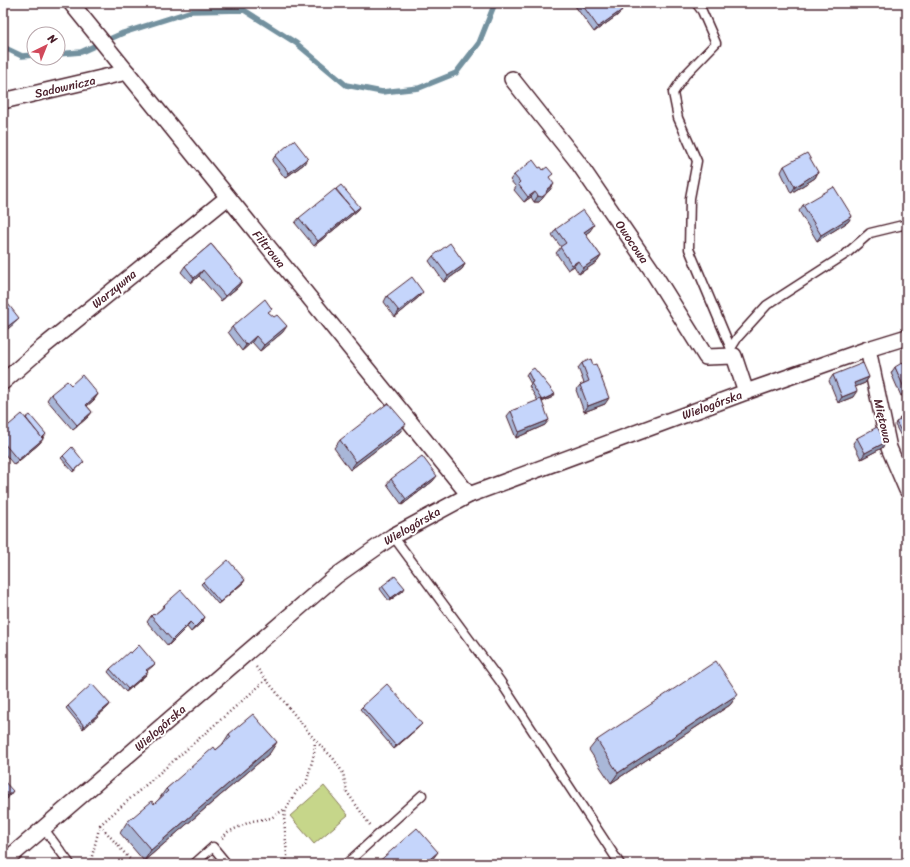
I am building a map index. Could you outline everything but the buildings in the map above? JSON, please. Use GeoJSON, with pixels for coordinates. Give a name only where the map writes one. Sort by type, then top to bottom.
{"type":"FeatureCollection","features":[{"type":"Feature","properties":{"kind":"street","name":"Filtrowa"},"geometry":{"type":"LineString","coordinates":[[71,3],[468,495]]}},
{"type":"Feature","properties":{"kind":"street","name":"Sadownicza"},"geometry":{"type":"LineString","coordinates":[[3,101],[124,69]]}},
{"type":"Feature","properties":{"kind":"street","name":"Owocowa"},"geometry":{"type":"LineString","coordinates":[[512,79],[581,167],[651,269],[706,357],[732,352]]}},
{"type":"Feature","properties":{"kind":"street","name":"Warzywna"},"geometry":{"type":"LineString","coordinates":[[3,382],[43,347],[227,198]]}},
{"type":"Feature","properties":{"kind":"street","name":"Wielogórska"},"geometry":{"type":"LineString","coordinates":[[3,863],[336,576],[393,536],[468,495],[746,392],[868,349],[907,338]]}},
{"type":"Feature","properties":{"kind":"street","name":"Miętowa"},"geometry":{"type":"LineString","coordinates":[[868,349],[889,448],[907,490]]}},
{"type":"Feature","properties":{"kind":"street"},"geometry":{"type":"LineString","coordinates":[[732,352],[746,392]]}},
{"type":"Feature","properties":{"kind":"lane"},"geometry":{"type":"LineString","coordinates":[[696,3],[702,10],[716,43],[685,75],[673,94],[678,118],[697,161],[690,198],[689,249],[732,352]]}},
{"type":"Feature","properties":{"kind":"lane"},"geometry":{"type":"LineString","coordinates":[[732,352],[738,337],[767,305],[846,254],[870,233],[907,224]]}},
{"type":"Feature","properties":{"kind":"lane"},"geometry":{"type":"LineString","coordinates":[[393,536],[500,681],[620,864]]}},
{"type":"Feature","properties":{"kind":"lane"},"geometry":{"type":"LineString","coordinates":[[346,864],[422,795]]}},
{"type":"Feature","properties":{"kind":"lane"},"geometry":{"type":"LineString","coordinates":[[44,829],[70,864]]}},
{"type":"Feature","properties":{"kind":"lane"},"geometry":{"type":"LineString","coordinates":[[194,864],[213,847],[227,864]]}},
{"type":"Feature","properties":{"kind":"path"},"geometry":{"type":"LineString","coordinates":[[246,654],[315,740],[334,758],[343,773],[347,792],[377,835]]}},
{"type":"Feature","properties":{"kind":"path"},"geometry":{"type":"LineString","coordinates":[[91,864],[100,825],[266,680]]}},
{"type":"Feature","properties":{"kind":"path"},"geometry":{"type":"LineString","coordinates":[[286,864],[284,818],[286,809],[297,791],[306,784],[314,754],[315,740]]}},
{"type":"Feature","properties":{"kind":"path"},"geometry":{"type":"LineString","coordinates":[[213,847],[228,832],[252,821],[271,818],[286,809]]}},
{"type":"Feature","properties":{"kind":"path"},"geometry":{"type":"LineString","coordinates":[[100,825],[134,864]]}},
{"type":"Feature","properties":{"kind":"green space"},"geometry":{"type":"Polygon","coordinates":[[[324,786],[348,815],[314,844],[290,816],[324,786]]]}},
{"type":"Feature","properties":{"kind":"waterway"},"geometry":{"type":"LineString","coordinates":[[66,53],[81,52],[123,33],[192,11],[244,10],[296,43],[346,85],[382,92],[419,88],[456,73],[479,43],[495,3]]}},
{"type":"Feature","properties":{"kind":"waterway"},"geometry":{"type":"LineString","coordinates":[[3,47],[22,56],[26,56]]}}]}
